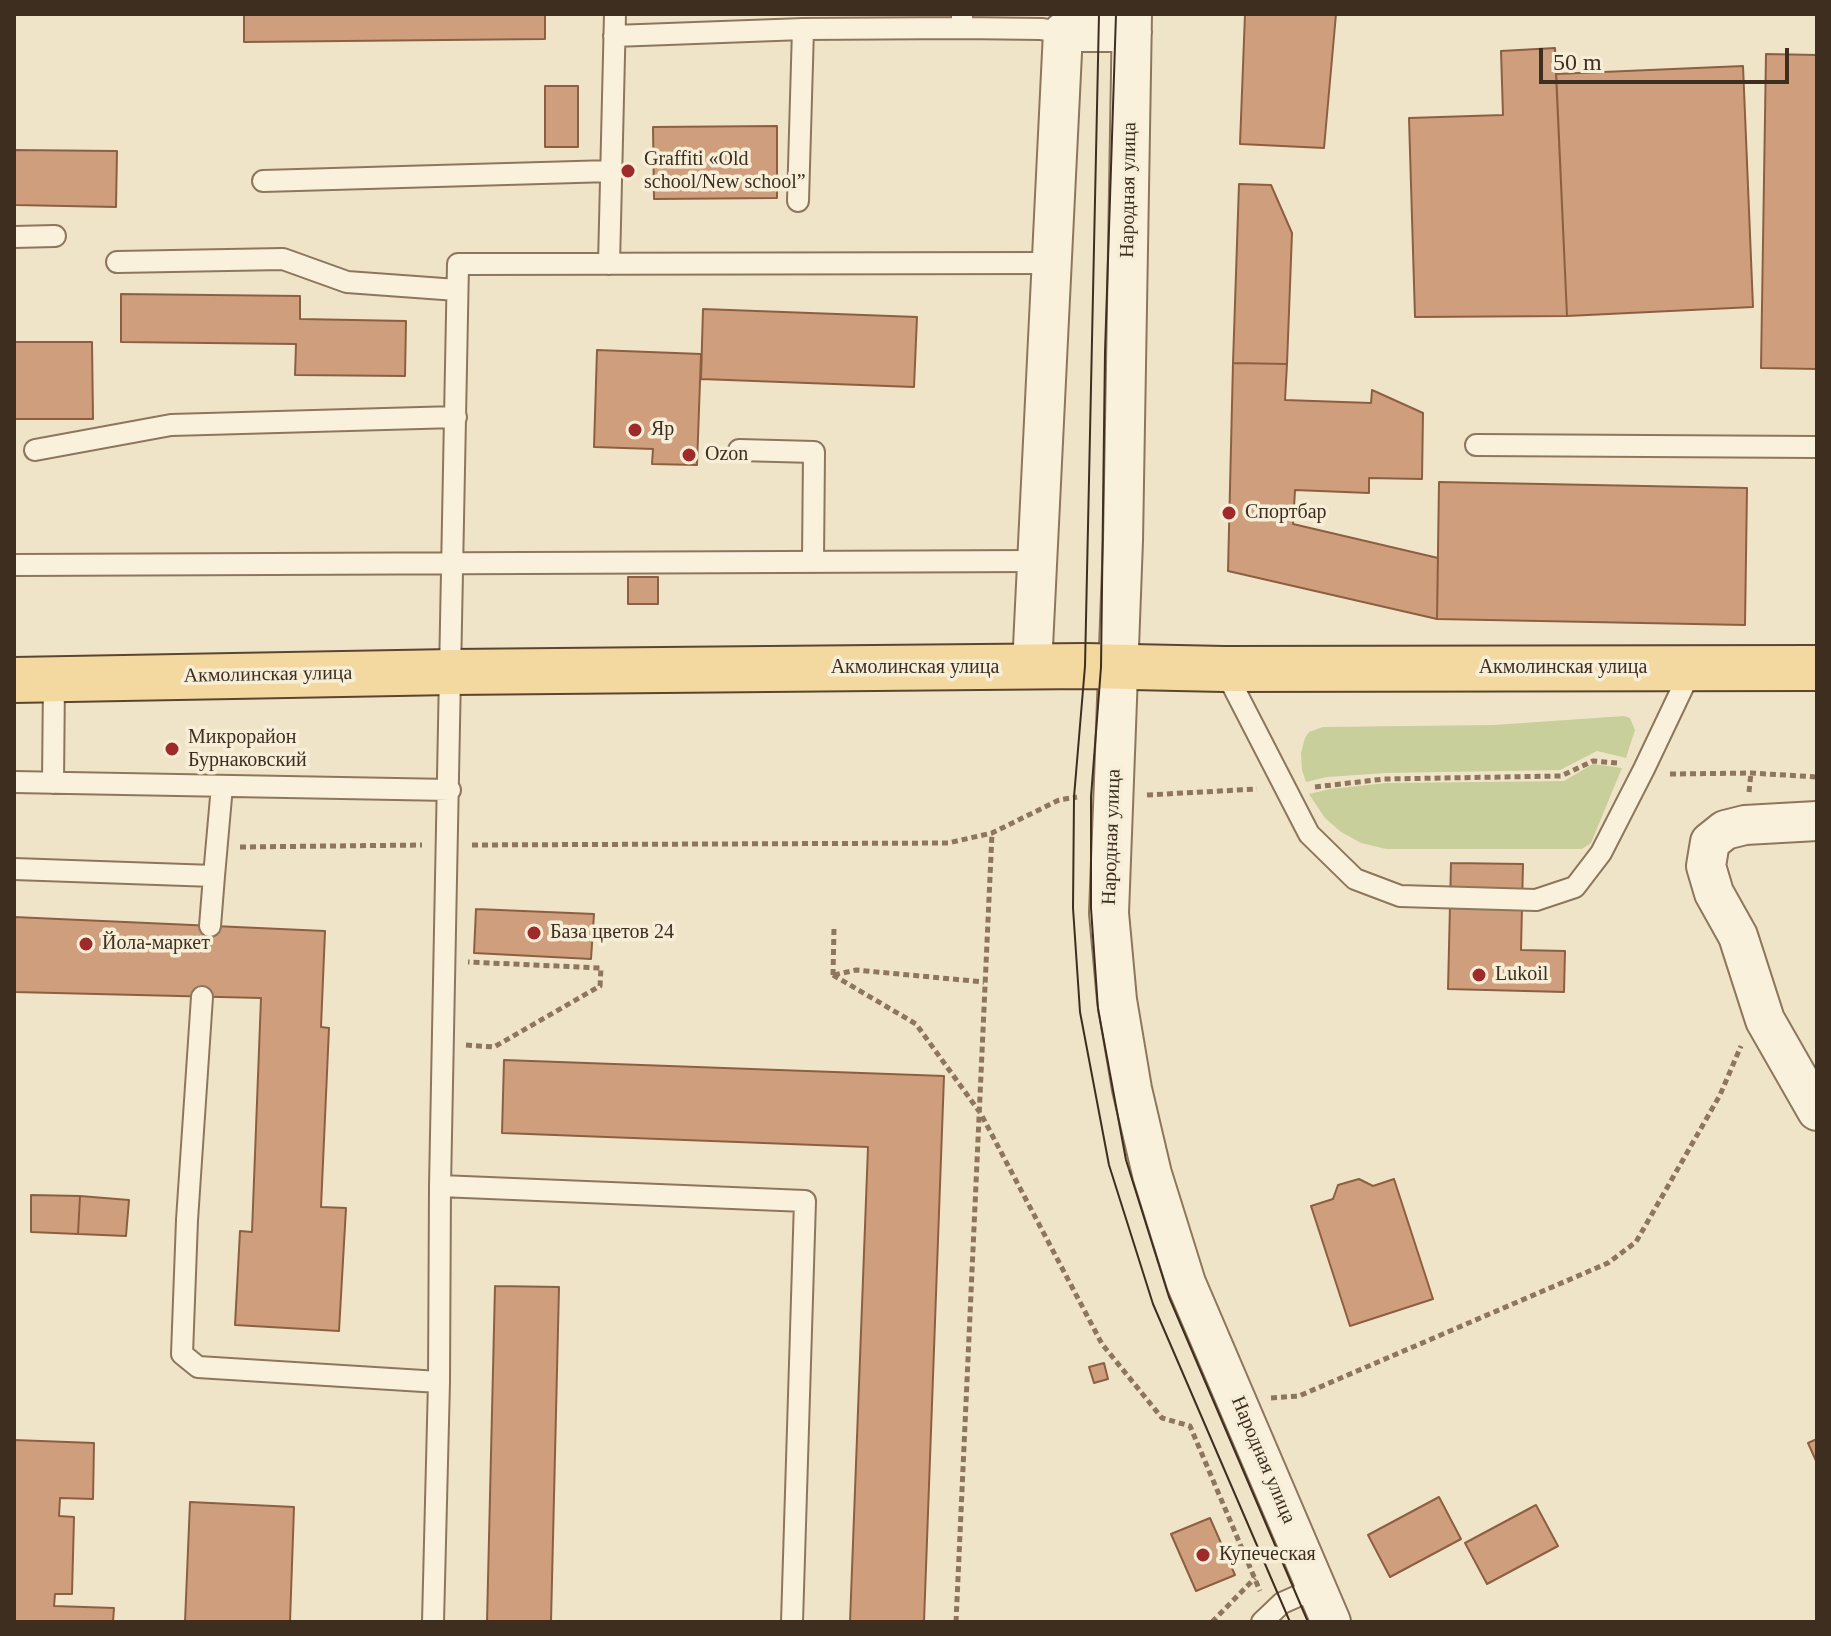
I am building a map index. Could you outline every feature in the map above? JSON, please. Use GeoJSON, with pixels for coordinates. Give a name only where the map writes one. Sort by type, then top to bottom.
{"type":"FeatureCollection","features":[{"type":"Feature","properties":{"kind":"main road","name":"Акмолинская улица"},"geometry":{"type":"LineString","coordinates":[[34,680],[452,672],[1032,667],[1817,668]]}},
{"type":"Feature","properties":{"kind":"street"},"geometry":{"type":"LineString","coordinates":[[1032,667],[1063,32],[1132,23]]}},
{"type":"Feature","properties":{"kind":"street","name":"Народная улица"},"geometry":{"type":"LineString","coordinates":[[1132,23],[1118,667],[1109,913],[1117,1000],[1132,1089],[1152,1174],[1186,1283],[1324,1605]]}},
{"type":"Feature","properties":{"kind":"street"},"geometry":{"type":"LineString","coordinates":[[1817,821],[1745,825],[1725,830],[1710,842],[1706,866],[1714,893],[1738,936],[1765,1020],[1817,1111]]}},
{"type":"Feature","properties":{"kind":"lane"},"geometry":{"type":"LineString","coordinates":[[609,264],[615,14]]}},
{"type":"Feature","properties":{"kind":"lane"},"geometry":{"type":"LineString","coordinates":[[614,36],[962,21],[1063,32]]}},
{"type":"Feature","properties":{"kind":"lane"},"geometry":{"type":"LineString","coordinates":[[798,201],[803,29]]}},
{"type":"Feature","properties":{"kind":"lane"},"geometry":{"type":"LineString","coordinates":[[263,181],[611,171]]}},
{"type":"Feature","properties":{"kind":"lane"},"geometry":{"type":"LineString","coordinates":[[14,237],[55,236]]}},
{"type":"Feature","properties":{"kind":"lane"},"geometry":{"type":"LineString","coordinates":[[117,262],[283,259],[347,282],[457,290]]}},
{"type":"Feature","properties":{"kind":"lane"},"geometry":{"type":"LineString","coordinates":[[433,1622],[458,264],[1050,263]]}},
{"type":"Feature","properties":{"kind":"lane"},"geometry":{"type":"LineString","coordinates":[[35,450],[171,425],[456,417]]}},
{"type":"Feature","properties":{"kind":"lane"},"geometry":{"type":"LineString","coordinates":[[1476,445],[1817,447]]}},
{"type":"Feature","properties":{"kind":"lane"},"geometry":{"type":"LineString","coordinates":[[739,450],[814,452],[813,561]]}},
{"type":"Feature","properties":{"kind":"lane"},"geometry":{"type":"LineString","coordinates":[[14,565],[1037,561]]}},
{"type":"Feature","properties":{"kind":"lane"},"geometry":{"type":"LineString","coordinates":[[1224,669],[1309,834],[1355,879],[1400,896],[1536,900],[1575,887],[1601,853],[1692,667]]}},
{"type":"Feature","properties":{"kind":"lane"},"geometry":{"type":"LineString","coordinates":[[34,680],[53,783]]}},
{"type":"Feature","properties":{"kind":"lane"},"geometry":{"type":"LineString","coordinates":[[14,782],[450,790]]}},
{"type":"Feature","properties":{"kind":"lane"},"geometry":{"type":"LineString","coordinates":[[210,926],[222,786]]}},
{"type":"Feature","properties":{"kind":"lane"},"geometry":{"type":"LineString","coordinates":[[14,869],[214,876]]}},
{"type":"Feature","properties":{"kind":"lane"},"geometry":{"type":"LineString","coordinates":[[202,997],[187,1220],[182,1354],[198,1367],[439,1382]]}},
{"type":"Feature","properties":{"kind":"lane"},"geometry":{"type":"LineString","coordinates":[[440,1186],[805,1201],[792,1622]]}},
{"type":"Feature","properties":{"kind":"lane"},"geometry":{"type":"LineString","coordinates":[[1266,1618],[1282,1603],[1324,1605]]}},
{"type":"Feature","properties":{"kind":"path"},"geometry":{"type":"LineString","coordinates":[[216,847],[783,841],[948,843],[992,833],[1059,800],[1074,797],[1308,789],[1384,779],[1561,776],[1593,761],[1610,762]]}},
{"type":"Feature","properties":{"kind":"path"},"geometry":{"type":"LineString","coordinates":[[1672,775],[1751,773],[1817,777]]}},
{"type":"Feature","properties":{"kind":"path"},"geometry":{"type":"LineString","coordinates":[[956,1622],[992,833]]}},
{"type":"Feature","properties":{"kind":"path"},"geometry":{"type":"LineString","coordinates":[[833,975],[834,928]]}},
{"type":"Feature","properties":{"kind":"path"},"geometry":{"type":"LineString","coordinates":[[445,1045],[494,1047],[600,986],[601,968],[467,962]]}},
{"type":"Feature","properties":{"kind":"path"},"geometry":{"type":"LineString","coordinates":[[833,975],[856,970],[984,982]]}},
{"type":"Feature","properties":{"kind":"path"},"geometry":{"type":"LineString","coordinates":[[833,975],[916,1024],[981,1114],[1102,1344],[1162,1418],[1190,1426],[1255,1578],[1266,1618]]}},
{"type":"Feature","properties":{"kind":"path"},"geometry":{"type":"LineString","coordinates":[[1258,1399],[1299,1396],[1608,1263],[1636,1242],[1720,1095],[1740,1048],[1765,1020]]}},
{"type":"Feature","properties":{"kind":"path"},"geometry":{"type":"LineString","coordinates":[[1212,1622],[1255,1578]]}},
{"type":"Feature","properties":{"kind":"green space"},"geometry":{"type":"Polygon","coordinates":[[[1630,718],[1635,730],[1626,758],[1597,751],[1560,770],[1386,773],[1327,777],[1306,782],[1302,770],[1301,753],[1305,738],[1309,732],[1323,727],[1494,725],[1630,718]]]}},
{"type":"Feature","properties":{"kind":"green space"},"geometry":{"type":"Polygon","coordinates":[[[1593,764],[1622,768],[1591,843],[1582,849],[1386,849],[1361,843],[1341,832],[1325,818],[1309,794],[1386,783],[1564,781],[1593,764]]]}},
{"type":"Feature","properties":{"kind":"building"},"geometry":{"type":"Polygon","coordinates":[[[244,14],[545,14],[545,39],[244,42],[244,14]]]}},
{"type":"Feature","properties":{"kind":"building"},"geometry":{"type":"Polygon","coordinates":[[[1245,14],[1336,14],[1324,148],[1240,144],[1245,14]]]}},
{"type":"Feature","properties":{"kind":"building"},"geometry":{"type":"Polygon","coordinates":[[[1555,48],[1567,316],[1415,317],[1409,118],[1503,115],[1501,51],[1555,48]]]}},
{"type":"Feature","properties":{"kind":"building"},"geometry":{"type":"Polygon","coordinates":[[[1766,54],[1817,55],[1817,369],[1761,368],[1766,54]]]}},
{"type":"Feature","properties":{"kind":"building"},"geometry":{"type":"Polygon","coordinates":[[[1743,66],[1753,307],[1567,316],[1556,74],[1743,66]]]}},
{"type":"Feature","properties":{"kind":"building"},"geometry":{"type":"Polygon","coordinates":[[[545,86],[578,86],[578,147],[545,147],[545,86]]]}},
{"type":"Feature","properties":{"kind":"building"},"geometry":{"type":"Polygon","coordinates":[[[777,126],[777,198],[654,199],[653,127],[777,126]]]}},
{"type":"Feature","properties":{"kind":"building"},"geometry":{"type":"Polygon","coordinates":[[[14,150],[117,151],[116,207],[14,205],[14,150]]]}},
{"type":"Feature","properties":{"kind":"building"},"geometry":{"type":"Polygon","coordinates":[[[1239,184],[1271,185],[1292,233],[1287,364],[1233,363],[1239,184]]]}},
{"type":"Feature","properties":{"kind":"building"},"geometry":{"type":"Polygon","coordinates":[[[121,294],[300,296],[300,319],[406,321],[405,376],[295,375],[296,344],[121,342],[121,294]]]}},
{"type":"Feature","properties":{"kind":"building"},"geometry":{"type":"Polygon","coordinates":[[[703,309],[917,317],[914,387],[701,379],[703,309]]]}},
{"type":"Feature","properties":{"kind":"building"},"geometry":{"type":"Polygon","coordinates":[[[14,342],[92,342],[93,419],[14,419],[14,342]]]}},
{"type":"Feature","properties":{"kind":"building"},"geometry":{"type":"Polygon","coordinates":[[[597,350],[701,354],[697,465],[652,464],[653,449],[594,447],[597,350]]]}},
{"type":"Feature","properties":{"kind":"building"},"geometry":{"type":"Polygon","coordinates":[[[1233,363],[1287,364],[1285,400],[1371,403],[1372,390],[1423,413],[1422,479],[1369,478],[1369,493],[1295,490],[1293,524],[1438,558],[1437,619],[1228,571],[1233,363]]]}},
{"type":"Feature","properties":{"kind":"building"},"geometry":{"type":"Polygon","coordinates":[[[1439,482],[1747,488],[1745,625],[1437,619],[1439,482]]]}},
{"type":"Feature","properties":{"kind":"building"},"geometry":{"type":"Polygon","coordinates":[[[628,577],[658,577],[658,604],[628,604],[628,577]]]}},
{"type":"Feature","properties":{"kind":"building"},"geometry":{"type":"Polygon","coordinates":[[[1451,863],[1523,864],[1521,950],[1565,951],[1564,992],[1448,989],[1451,863]]]}},
{"type":"Feature","properties":{"kind":"building","name":"База цветов 24"},"geometry":{"type":"Polygon","coordinates":[[[476,909],[594,914],[591,959],[474,953],[476,909]]]}},
{"type":"Feature","properties":{"kind":"building"},"geometry":{"type":"Polygon","coordinates":[[[14,917],[325,931],[321,1027],[329,1028],[321,1207],[346,1208],[339,1331],[235,1325],[240,1231],[252,1232],[261,998],[14,992],[14,917]]]}},
{"type":"Feature","properties":{"kind":"building"},"geometry":{"type":"Polygon","coordinates":[[[504,1060],[944,1076],[924,1622],[850,1622],[868,1147],[502,1133],[504,1060]]]}},
{"type":"Feature","properties":{"kind":"building"},"geometry":{"type":"Polygon","coordinates":[[[1359,1179],[1373,1186],[1394,1179],[1433,1299],[1350,1326],[1311,1206],[1333,1199],[1338,1185],[1359,1179]]]}},
{"type":"Feature","properties":{"kind":"building"},"geometry":{"type":"Polygon","coordinates":[[[31,1195],[80,1196],[78,1234],[31,1232],[31,1195]]]}},
{"type":"Feature","properties":{"kind":"building"},"geometry":{"type":"Polygon","coordinates":[[[80,1196],[129,1200],[126,1236],[78,1234],[80,1196]]]}},
{"type":"Feature","properties":{"kind":"building"},"geometry":{"type":"Polygon","coordinates":[[[495,1286],[559,1287],[551,1622],[487,1622],[495,1286]]]}},
{"type":"Feature","properties":{"kind":"building"},"geometry":{"type":"Polygon","coordinates":[[[1104,1363],[1108,1379],[1094,1383],[1089,1367],[1104,1363]]]}},
{"type":"Feature","properties":{"kind":"building"},"geometry":{"type":"Polygon","coordinates":[[[1817,1439],[1817,1463],[1808,1443],[1817,1439]]]}},
{"type":"Feature","properties":{"kind":"building"},"geometry":{"type":"Polygon","coordinates":[[[14,1440],[94,1443],[93,1499],[60,1498],[59,1516],[74,1517],[72,1594],[55,1594],[54,1606],[114,1608],[113,1622],[14,1622],[14,1440]]]}},
{"type":"Feature","properties":{"kind":"building"},"geometry":{"type":"Polygon","coordinates":[[[1439,1497],[1461,1539],[1390,1577],[1368,1535],[1439,1497]]]}},
{"type":"Feature","properties":{"kind":"building"},"geometry":{"type":"Polygon","coordinates":[[[190,1502],[294,1507],[290,1622],[185,1622],[190,1502]]]}},
{"type":"Feature","properties":{"kind":"building"},"geometry":{"type":"Polygon","coordinates":[[[1536,1505],[1558,1546],[1487,1584],[1465,1543],[1536,1505]]]}},
{"type":"Feature","properties":{"kind":"building","name":"Купеческая"},"geometry":{"type":"Polygon","coordinates":[[[1210,1518],[1235,1575],[1196,1591],[1171,1534],[1210,1518]]]}},
{"type":"Feature","properties":{"kind":"tram line"},"geometry":{"type":"LineString","coordinates":[[1099,14],[1085,666],[1074,797],[1073,908],[1080,1012],[1109,1165],[1153,1304],[1290,1622]]}},
{"type":"Feature","properties":{"kind":"tram line"},"geometry":{"type":"LineString","coordinates":[[1116,14],[1105,352],[1101,667],[1091,797],[1091,908],[1098,1009],[1126,1160],[1169,1297],[1308,1622]]}},
{"type":"Feature","properties":{"kind":"place","name":"Graffiti «Old school/New school”"},"geometry":{"type":"Point","coordinates":[628,171]}},
{"type":"Feature","properties":{"kind":"place","name":"Яр"},"geometry":{"type":"Point","coordinates":[635,430]}},
{"type":"Feature","properties":{"kind":"place","name":"Ozon"},"geometry":{"type":"Point","coordinates":[689,455]}},
{"type":"Feature","properties":{"kind":"place","name":"Спортбар"},"geometry":{"type":"Point","coordinates":[1229,513]}},
{"type":"Feature","properties":{"kind":"place","name":"Микрорайон Бурнаковский"},"geometry":{"type":"Point","coordinates":[172,749]}},
{"type":"Feature","properties":{"kind":"place","name":"База цветов 24"},"geometry":{"type":"Point","coordinates":[534,933]}},
{"type":"Feature","properties":{"kind":"place","name":"Йола-маркет"},"geometry":{"type":"Point","coordinates":[86,944]}},
{"type":"Feature","properties":{"kind":"place","name":"Lukoil"},"geometry":{"type":"Point","coordinates":[1479,975]}},
{"type":"Feature","properties":{"kind":"place","name":"Купеческая"},"geometry":{"type":"Point","coordinates":[1203,1555]}}]}
